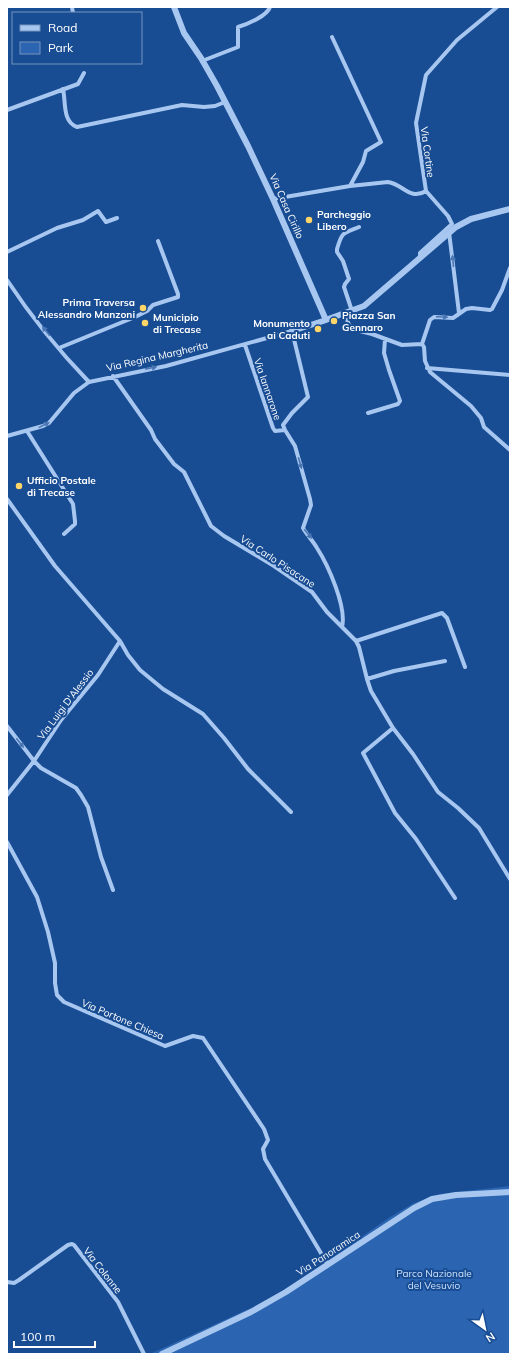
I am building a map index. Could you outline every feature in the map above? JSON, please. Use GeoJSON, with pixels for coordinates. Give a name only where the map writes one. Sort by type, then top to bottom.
{"type":"FeatureCollection","features":[{"type":"Feature","properties":{"kind":"street","name":"Via Casa Cirillo"},"geometry":{"type":"LineString","coordinates":[[174,7],[184,33],[225,102],[273,199],[326,320]]}},
{"type":"Feature","properties":{"kind":"street"},"geometry":{"type":"LineString","coordinates":[[202,61],[238,47],[238,26],[253,21],[268,11],[270,7]]}},
{"type":"Feature","properties":{"kind":"street","name":"Via Cortine"},"geometry":{"type":"LineString","coordinates":[[420,258],[420,253],[452,224],[448,216],[426,191],[416,123],[426,75],[457,40],[497,7]]}},
{"type":"Feature","properties":{"kind":"street"},"geometry":{"type":"LineString","coordinates":[[332,37],[381,142],[366,151],[363,162],[350,186]]}},
{"type":"Feature","properties":{"kind":"street"},"geometry":{"type":"LineString","coordinates":[[7,110],[78,84],[84,73]]}},
{"type":"Feature","properties":{"kind":"street"},"geometry":{"type":"LineString","coordinates":[[63,89],[65,111],[70,121],[77,127],[182,105],[204,107],[215,106],[225,102]]}},
{"type":"Feature","properties":{"kind":"street"},"geometry":{"type":"LineString","coordinates":[[273,199],[350,186],[388,182],[393,183],[415,195],[422,194],[426,191]]}},
{"type":"Feature","properties":{"kind":"street","name":"Via Regina Margherita"},"geometry":{"type":"LineString","coordinates":[[7,436],[49,423],[74,393],[90,382],[166,366],[244,345],[345,314],[364,306],[449,232],[466,221],[510,209]]}},
{"type":"Feature","properties":{"kind":"street"},"geometry":{"type":"LineString","coordinates":[[7,252],[57,228],[83,220],[98,211],[106,222],[117,218]]}},
{"type":"Feature","properties":{"kind":"street"},"geometry":{"type":"LineString","coordinates":[[352,311],[344,287],[348,279],[337,249],[343,233],[359,227]]}},
{"type":"Feature","properties":{"kind":"street"},"geometry":{"type":"LineString","coordinates":[[449,232],[459,313]]}},
{"type":"Feature","properties":{"kind":"street"},"geometry":{"type":"LineString","coordinates":[[59,348],[148,311],[153,304],[178,297],[158,241]]}},
{"type":"Feature","properties":{"kind":"street"},"geometry":{"type":"LineString","coordinates":[[510,268],[502,290],[492,309],[490,310],[476,307],[466,309],[453,318],[434,317],[430,320],[422,344],[424,347],[425,361],[430,372],[471,406],[481,418],[484,427],[510,450]]}},
{"type":"Feature","properties":{"kind":"street"},"geometry":{"type":"LineString","coordinates":[[7,280],[16,294],[59,348],[90,382]]}},
{"type":"Feature","properties":{"kind":"street"},"geometry":{"type":"LineString","coordinates":[[345,314],[349,325],[356,330],[402,345],[422,344]]}},
{"type":"Feature","properties":{"kind":"street"},"geometry":{"type":"LineString","coordinates":[[285,430],[284,423],[308,397],[292,331]]}},
{"type":"Feature","properties":{"kind":"street"},"geometry":{"type":"LineString","coordinates":[[368,413],[398,404],[400,401],[384,353],[385,339]]}},
{"type":"Feature","properties":{"kind":"street","name":"Via Iannarone"},"geometry":{"type":"LineString","coordinates":[[244,345],[273,428],[275,431],[285,430],[295,446],[311,504],[303,528],[319,550],[335,585],[343,620],[342,627]]}},
{"type":"Feature","properties":{"kind":"street"},"geometry":{"type":"LineString","coordinates":[[427,368],[510,375]]}},
{"type":"Feature","properties":{"kind":"street","name":"Via Carlo Pisacane"},"geometry":{"type":"LineString","coordinates":[[113,376],[151,430],[155,439],[174,464],[184,472],[211,526],[224,536],[274,566],[312,592],[327,612],[356,641],[371,690],[393,728],[413,754],[438,792],[479,828],[510,879]]}},
{"type":"Feature","properties":{"kind":"street"},"geometry":{"type":"LineString","coordinates":[[27,431],[73,504],[76,521],[75,524],[64,534]]}},
{"type":"Feature","properties":{"kind":"street"},"geometry":{"type":"LineString","coordinates":[[7,499],[55,566],[120,641],[136,665],[151,680],[163,689],[203,714],[248,768],[291,812]]}},
{"type":"Feature","properties":{"kind":"street"},"geometry":{"type":"LineString","coordinates":[[356,641],[442,613],[446,618],[465,667]]}},
{"type":"Feature","properties":{"kind":"street","name":"Via Luigi D'Alessio"},"geometry":{"type":"LineString","coordinates":[[7,795],[34,761],[61,720],[98,675],[120,641]]}},
{"type":"Feature","properties":{"kind":"street"},"geometry":{"type":"LineString","coordinates":[[367,679],[394,671],[445,660]]}},
{"type":"Feature","properties":{"kind":"street"},"geometry":{"type":"LineString","coordinates":[[7,726],[41,768],[76,788],[81,795],[88,807],[101,857],[113,890]]}},
{"type":"Feature","properties":{"kind":"street"},"geometry":{"type":"LineString","coordinates":[[393,728],[363,753],[395,813],[416,839],[455,898]]}},
{"type":"Feature","properties":{"kind":"street","name":"Via Portone Chiesa"},"geometry":{"type":"LineString","coordinates":[[7,842],[37,897],[48,932],[55,963],[55,983],[57,994],[64,1002],[165,1046],[193,1036],[203,1038],[264,1129],[268,1140],[263,1149],[265,1159],[328,1265]]}},
{"type":"Feature","properties":{"kind":"street","name":"Via Panoramica"},"geometry":{"type":"LineString","coordinates":[[162,1354],[251,1312],[286,1292],[414,1208],[432,1200],[456,1195],[510,1192]]}},
{"type":"Feature","properties":{"kind":"street","name":"Via Colonne"},"geometry":{"type":"LineString","coordinates":[[7,1282],[14,1283],[68,1245],[74,1245],[118,1302],[144,1354]]}},
{"type":"Feature","properties":{"kind":"green space","name":"Parco Nazionale del Vesuvio"},"geometry":{"type":"Polygon","coordinates":[[[510,1186],[510,1354],[150,1354],[270,1299],[390,1217],[414,1203],[439,1194],[510,1186]]]}},
{"type":"Feature","properties":{"kind":"place","name":"Parcheggio Libero"},"geometry":{"type":"Point","coordinates":[309,220]}},
{"type":"Feature","properties":{"kind":"place","name":"Prima Traversa Alessandro Manzoni"},"geometry":{"type":"Point","coordinates":[143,308]}},
{"type":"Feature","properties":{"kind":"place","name":"Piazza San Gennaro"},"geometry":{"type":"Point","coordinates":[334,321]}},
{"type":"Feature","properties":{"kind":"place","name":"Municipio di Trecase"},"geometry":{"type":"Point","coordinates":[145,323]}},
{"type":"Feature","properties":{"kind":"place","name":"Monumento ai Caduti"},"geometry":{"type":"Point","coordinates":[318,329]}},
{"type":"Feature","properties":{"kind":"place","name":"Ufficio Postale di Trecase"},"geometry":{"type":"Point","coordinates":[19,486]}}]}
